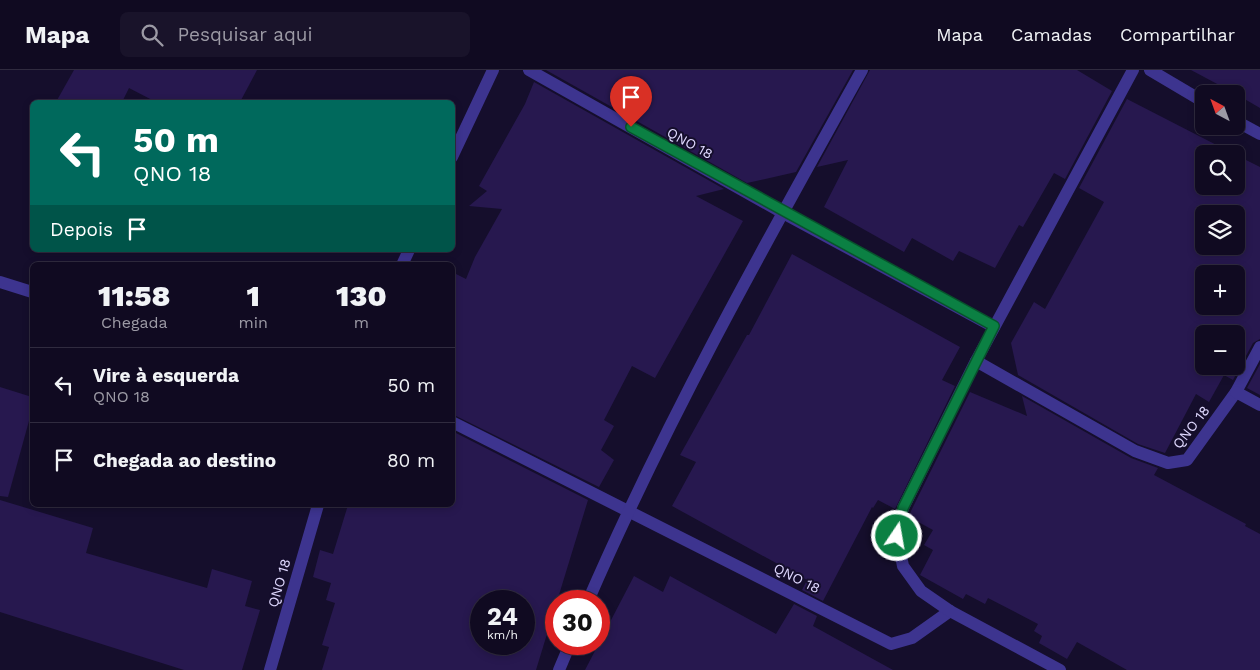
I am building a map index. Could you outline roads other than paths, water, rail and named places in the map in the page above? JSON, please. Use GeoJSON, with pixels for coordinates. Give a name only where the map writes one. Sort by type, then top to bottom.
{"type":"FeatureCollection","features":[{"type":"Feature","properties":{"kind":"street"},"geometry":{"type":"LineString","coordinates":[[455,152],[493,70]]}},
{"type":"Feature","properties":{"kind":"street","name":"QNO 18"},"geometry":{"type":"LineString","coordinates":[[529,70],[783,213],[994,326]]}},
{"type":"Feature","properties":{"kind":"street"},"geometry":{"type":"LineString","coordinates":[[593,590],[628,510],[783,213],[862,70]]}},
{"type":"Feature","properties":{"kind":"street"},"geometry":{"type":"LineString","coordinates":[[1060,670],[950,612],[921,591],[903,566],[897,536],[903,508],[976,361],[1133,70]]}},
{"type":"Feature","properties":{"kind":"street"},"geometry":{"type":"LineString","coordinates":[[1150,70],[1195,97]]}},
{"type":"Feature","properties":{"kind":"street"},"geometry":{"type":"LineString","coordinates":[[1245,125],[1260,134]]}},
{"type":"Feature","properties":{"kind":"street"},"geometry":{"type":"LineString","coordinates":[[0,282],[30,291]]}},
{"type":"Feature","properties":{"kind":"street","name":"QNO 18"},"geometry":{"type":"LineString","coordinates":[[976,361],[1135,451],[1168,463],[1187,460],[1236,392],[1260,347]]}},
{"type":"Feature","properties":{"kind":"street"},"geometry":{"type":"LineString","coordinates":[[1236,392],[1260,405]]}},
{"type":"Feature","properties":{"kind":"street","name":"QNO 18"},"geometry":{"type":"LineString","coordinates":[[455,424],[891,644],[912,638],[950,612]]}},
{"type":"Feature","properties":{"kind":"street","name":"QNO 18"},"geometry":{"type":"LineString","coordinates":[[270,670],[317,507]]}},
{"type":"Feature","properties":{"kind":"street"},"geometry":{"type":"LineString","coordinates":[[559,670],[565,655]]}}]}
